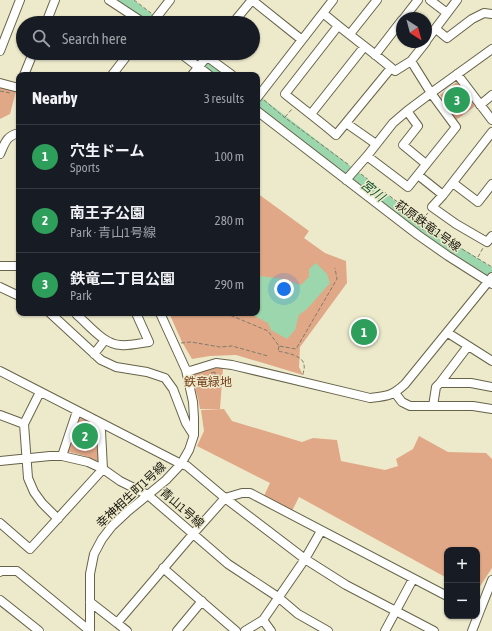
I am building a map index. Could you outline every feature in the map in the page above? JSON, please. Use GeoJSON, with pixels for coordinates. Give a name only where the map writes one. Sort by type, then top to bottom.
{"type":"FeatureCollection","features":[{"type":"Feature","properties":{"kind":"street"},"geometry":{"type":"LineString","coordinates":[[0,51],[20,0]]}},
{"type":"Feature","properties":{"kind":"street"},"geometry":{"type":"LineString","coordinates":[[49,16],[55,0]]}},
{"type":"Feature","properties":{"kind":"street"},"geometry":{"type":"LineString","coordinates":[[109,0],[133,16]]}},
{"type":"Feature","properties":{"kind":"street"},"geometry":{"type":"LineString","coordinates":[[157,16],[170,0]]}},
{"type":"Feature","properties":{"kind":"street"},"geometry":{"type":"LineString","coordinates":[[239,16],[252,0],[302,40]]}},
{"type":"Feature","properties":{"kind":"street"},"geometry":{"type":"LineString","coordinates":[[260,94],[333,0]]}},
{"type":"Feature","properties":{"kind":"street"},"geometry":{"type":"LineString","coordinates":[[350,34],[377,0]]}},
{"type":"Feature","properties":{"kind":"street"},"geometry":{"type":"LineString","coordinates":[[409,12],[418,0]]}},
{"type":"Feature","properties":{"kind":"street"},"geometry":{"type":"LineString","coordinates":[[430,0],[447,13]]}},
{"type":"Feature","properties":{"kind":"street"},"geometry":{"type":"LineString","coordinates":[[432,34],[457,0]]}},
{"type":"Feature","properties":{"kind":"street"},"geometry":{"type":"LineString","coordinates":[[323,13],[395,72],[411,61],[421,48]]}},
{"type":"Feature","properties":{"kind":"street"},"geometry":{"type":"LineString","coordinates":[[436,29],[447,38],[484,13],[492,14]]}},
{"type":"Feature","properties":{"kind":"street"},"geometry":{"type":"LineString","coordinates":[[338,26],[285,94],[336,135],[391,68]]}},
{"type":"Feature","properties":{"kind":"street"},"geometry":{"type":"LineString","coordinates":[[375,55],[396,28]]}},
{"type":"Feature","properties":{"kind":"street"},"geometry":{"type":"LineString","coordinates":[[311,114],[364,47]]}},
{"type":"Feature","properties":{"kind":"street"},"geometry":{"type":"LineString","coordinates":[[351,175],[393,123],[431,93],[492,49]]}},
{"type":"Feature","properties":{"kind":"street"},"geometry":{"type":"LineString","coordinates":[[25,72],[30,60]]}},
{"type":"Feature","properties":{"kind":"street"},"geometry":{"type":"LineString","coordinates":[[114,72],[124,60]]}},
{"type":"Feature","properties":{"kind":"street"},"geometry":{"type":"LineString","coordinates":[[189,60],[205,72]]}},
{"type":"Feature","properties":{"kind":"street"},"geometry":{"type":"LineString","coordinates":[[194,72],[202,60]]}},
{"type":"Feature","properties":{"kind":"street"},"geometry":{"type":"LineString","coordinates":[[213,60],[228,72]]}},
{"type":"Feature","properties":{"kind":"street"},"geometry":{"type":"LineString","coordinates":[[367,156],[408,187],[456,127],[431,93],[411,61]]}},
{"type":"Feature","properties":{"kind":"street"},"geometry":{"type":"LineString","coordinates":[[457,74],[492,120]]}},
{"type":"Feature","properties":{"kind":"street"},"geometry":{"type":"LineString","coordinates":[[0,83],[16,86]]}},
{"type":"Feature","properties":{"kind":"street"},"geometry":{"type":"LineString","coordinates":[[480,104],[492,95]]}},
{"type":"Feature","properties":{"kind":"street"},"geometry":{"type":"LineString","coordinates":[[407,111],[418,126],[402,145],[426,164]]}},
{"type":"Feature","properties":{"kind":"street","name":"萩原鉄竜1号線"},"geometry":{"type":"LineString","coordinates":[[260,113],[351,175],[448,256],[491,281]]}},
{"type":"Feature","properties":{"kind":"street"},"geometry":{"type":"LineString","coordinates":[[346,123],[376,144]]}},
{"type":"Feature","properties":{"kind":"street"},"geometry":{"type":"LineString","coordinates":[[489,239],[456,224],[432,207],[453,183],[492,132]]}},
{"type":"Feature","properties":{"kind":"street"},"geometry":{"type":"LineString","coordinates":[[0,154],[7,139],[16,134]]}},
{"type":"Feature","properties":{"kind":"street"},"geometry":{"type":"LineString","coordinates":[[418,175],[443,195]]}},
{"type":"Feature","properties":{"kind":"street"},"geometry":{"type":"LineString","coordinates":[[453,183],[478,202],[492,184]]}},
{"type":"Feature","properties":{"kind":"street"},"geometry":{"type":"LineString","coordinates":[[0,266],[16,266]]}},
{"type":"Feature","properties":{"kind":"street"},"geometry":{"type":"LineString","coordinates":[[186,370],[216,363],[232,365],[370,398],[385,396],[395,393],[406,384],[491,281]]}},
{"type":"Feature","properties":{"kind":"street"},"geometry":{"type":"LineString","coordinates":[[2,288],[16,289]]}},
{"type":"Feature","properties":{"kind":"street"},"geometry":{"type":"LineString","coordinates":[[2,288],[16,295]]}},
{"type":"Feature","properties":{"kind":"street"},"geometry":{"type":"LineString","coordinates":[[53,316],[101,360],[116,367],[147,372],[165,378],[173,390],[186,423],[194,435]]}},
{"type":"Feature","properties":{"kind":"street"},"geometry":{"type":"LineString","coordinates":[[78,316],[105,340],[112,344],[121,345],[149,342],[137,316]]}},
{"type":"Feature","properties":{"kind":"street","name":"幸神相生町1号線"},"geometry":{"type":"LineString","coordinates":[[90,631],[90,574],[94,554],[102,539],[112,526],[166,480],[181,464],[189,450],[194,435],[193,402],[186,370],[161,316]]}},
{"type":"Feature","properties":{"kind":"street"},"geometry":{"type":"LineString","coordinates":[[448,333],[492,361]]}},
{"type":"Feature","properties":{"kind":"street"},"geometry":{"type":"LineString","coordinates":[[94,354],[105,340]]}},
{"type":"Feature","properties":{"kind":"street"},"geometry":{"type":"LineString","coordinates":[[433,406],[436,387],[468,346]]}},
{"type":"Feature","properties":{"kind":"street"},"geometry":{"type":"LineString","coordinates":[[0,371],[181,464],[188,466],[225,498],[305,559],[346,585],[434,631]]}},
{"type":"Feature","properties":{"kind":"street"},"geometry":{"type":"LineString","coordinates":[[440,383],[471,384],[492,387]]}},
{"type":"Feature","properties":{"kind":"street"},"geometry":{"type":"LineString","coordinates":[[40,392],[24,424],[28,478],[34,492],[42,503],[58,518]]}},
{"type":"Feature","properties":{"kind":"street"},"geometry":{"type":"LineString","coordinates":[[395,393],[402,402],[410,406],[473,406],[492,409]]}},
{"type":"Feature","properties":{"kind":"street"},"geometry":{"type":"LineString","coordinates":[[62,456],[77,411]]}},
{"type":"Feature","properties":{"kind":"street"},"geometry":{"type":"LineString","coordinates":[[0,416],[24,424]]}},
{"type":"Feature","properties":{"kind":"street"},"geometry":{"type":"LineString","coordinates":[[0,523],[30,549],[103,469],[101,431],[92,418]]}},
{"type":"Feature","properties":{"kind":"street","name":"青山1号線"},"geometry":{"type":"LineString","coordinates":[[0,461],[62,456],[88,462],[103,469],[120,481],[148,495],[228,564],[278,597],[298,614],[328,631]]}},
{"type":"Feature","properties":{"kind":"street"},"geometry":{"type":"LineString","coordinates":[[117,623],[225,498],[242,493],[250,493],[444,594]]}},
{"type":"Feature","properties":{"kind":"street"},"geometry":{"type":"LineString","coordinates":[[246,631],[264,620],[278,597],[305,559],[321,531]]}},
{"type":"Feature","properties":{"kind":"street"},"geometry":{"type":"LineString","coordinates":[[163,568],[236,631]]}},
{"type":"Feature","properties":{"kind":"street"},"geometry":{"type":"LineString","coordinates":[[0,572],[17,571],[90,631]]}},
{"type":"Feature","properties":{"kind":"street"},"geometry":{"type":"LineString","coordinates":[[385,631],[413,579]]}},
{"type":"Feature","properties":{"kind":"street"},"geometry":{"type":"LineString","coordinates":[[480,607],[492,580]]}},
{"type":"Feature","properties":{"kind":"street"},"geometry":{"type":"LineString","coordinates":[[0,600],[39,631]]}},
{"type":"Feature","properties":{"kind":"street"},"geometry":{"type":"LineString","coordinates":[[90,602],[127,631]]}},
{"type":"Feature","properties":{"kind":"street"},"geometry":{"type":"LineString","coordinates":[[177,631],[202,602]]}},
{"type":"Feature","properties":{"kind":"street"},"geometry":{"type":"LineString","coordinates":[[472,631],[476,619]]}},
{"type":"Feature","properties":{"kind":"street"},"geometry":{"type":"LineString","coordinates":[[264,620],[271,631]]}},
{"type":"Feature","properties":{"kind":"path"},"geometry":{"type":"LineString","coordinates":[[134,0],[150,16]]}},
{"type":"Feature","properties":{"kind":"path"},"geometry":{"type":"LineString","coordinates":[[260,99],[284,117],[351,175],[421,220],[425,225],[447,240],[492,267]]}},
{"type":"Feature","properties":{"kind":"path"},"geometry":{"type":"LineString","coordinates":[[284,117],[296,103]]}},
{"type":"Feature","properties":{"kind":"path"},"geometry":{"type":"LineString","coordinates":[[421,220],[432,207]]}},
{"type":"Feature","properties":{"kind":"path"},"geometry":{"type":"LineString","coordinates":[[477,258],[489,239]]}},
{"type":"Feature","properties":{"kind":"path"},"geometry":{"type":"LineString","coordinates":[[279,346],[296,349],[337,279],[335,268]]}},
{"type":"Feature","properties":{"kind":"path"},"geometry":{"type":"LineString","coordinates":[[232,316],[268,331],[279,346],[278,351],[296,356],[303,360],[304,366],[302,381]]}},
{"type":"Feature","properties":{"kind":"path"},"geometry":{"type":"LineString","coordinates":[[176,347],[182,342],[220,347],[232,346],[268,356]]}},
{"type":"Feature","properties":{"kind":"path"},"geometry":{"type":"LineString","coordinates":[[210,373],[215,372],[215,384]]}},
{"type":"Feature","properties":{"kind":"path"},"geometry":{"type":"LineString","coordinates":[[202,387],[202,380],[200,378],[206,373]]}},
{"type":"Feature","properties":{"kind":"green space"},"geometry":{"type":"Polygon","coordinates":[[[458,81],[475,106],[456,120],[440,95],[458,81]]]}},
{"type":"Feature","properties":{"kind":"green space"},"geometry":{"type":"Polygon","coordinates":[[[0,87],[16,91],[10,114],[0,119],[0,87]]]}},
{"type":"Feature","properties":{"kind":"green space"},"geometry":{"type":"Polygon","coordinates":[[[260,195],[309,231],[304,238],[325,253],[346,261],[347,283],[300,347],[299,367],[303,375],[236,355],[210,356],[192,359],[182,342],[170,316],[260,316],[260,195]]]}},
{"type":"Feature","properties":{"kind":"green space","name":"鉄竜緑地"},"geometry":{"type":"Polygon","coordinates":[[[212,367],[223,368],[220,409],[200,409],[192,379],[196,371],[212,367]]]}},
{"type":"Feature","properties":{"kind":"green space"},"geometry":{"type":"Polygon","coordinates":[[[224,409],[232,421],[302,442],[313,438],[337,440],[341,461],[385,470],[398,466],[396,459],[413,449],[419,436],[448,452],[486,453],[492,459],[492,568],[480,586],[480,547],[444,547],[444,576],[299,497],[291,513],[263,498],[270,483],[197,446],[204,431],[201,410],[224,409]]]}},
{"type":"Feature","properties":{"kind":"green space"},"geometry":{"type":"Polygon","coordinates":[[[79,415],[92,423],[97,432],[100,459],[98,461],[66,451],[79,415]]]}},
{"type":"Feature","properties":{"kind":"shaded area"},"geometry":{"type":"Polygon","coordinates":[[[316,263],[327,274],[330,283],[307,309],[299,315],[295,330],[287,339],[271,330],[268,323],[255,316],[260,316],[260,276],[282,279],[301,285],[309,277],[309,269],[316,263]]]}},
{"type":"Feature","properties":{"kind":"waterway","name":"宮川"},"geometry":{"type":"LineString","coordinates":[[124,0],[146,16]]}},
{"type":"Feature","properties":{"kind":"waterway","name":"宮川"},"geometry":{"type":"LineString","coordinates":[[203,60],[218,72]]}},
{"type":"Feature","properties":{"kind":"waterway","name":"宮川"},"geometry":{"type":"LineString","coordinates":[[260,103],[426,232],[492,274]]}},
{"type":"Feature","properties":{"kind":"place","name":"鉄竜二丁目公園"},"geometry":{"type":"Point","coordinates":[457,100]}},
{"type":"Feature","properties":{"kind":"place","name":"穴生ドーム"},"geometry":{"type":"Point","coordinates":[364,332]}},
{"type":"Feature","properties":{"kind":"place","name":"南王子公園"},"geometry":{"type":"Point","coordinates":[85,436]}}]}
